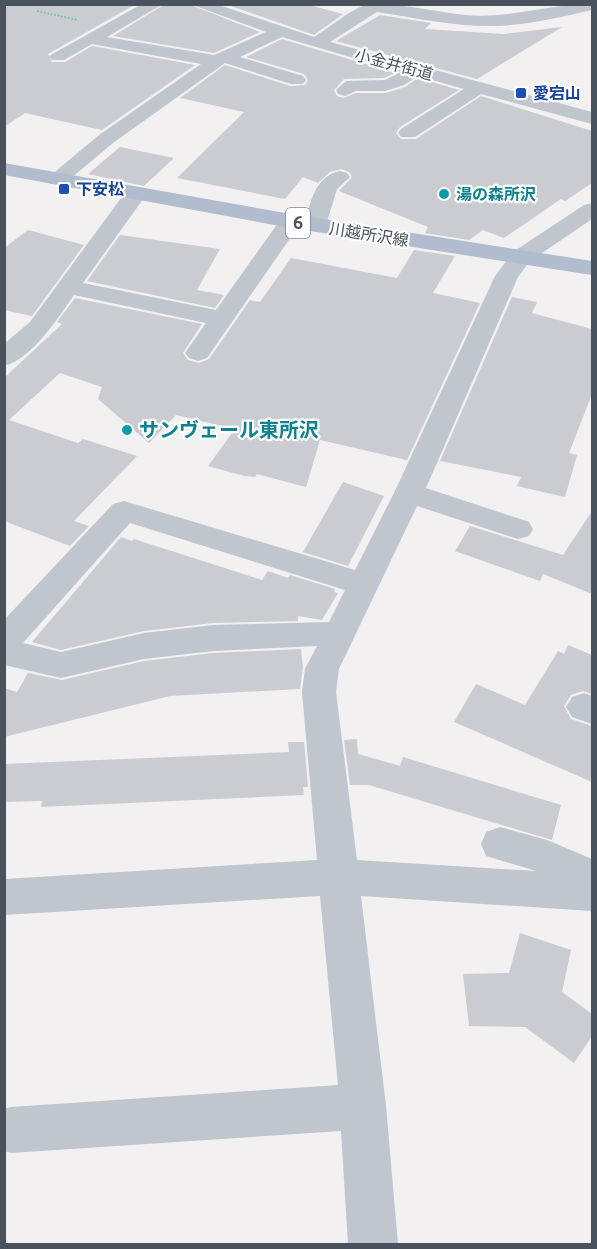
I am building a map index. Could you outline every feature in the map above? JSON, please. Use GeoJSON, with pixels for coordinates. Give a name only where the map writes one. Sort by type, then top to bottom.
{"type":"FeatureCollection","features":[{"type":"Feature","properties":{"kind":"main road","name":"川越所沢線"},"geometry":{"type":"LineString","coordinates":[[4,169],[135,195],[592,268]]}},
{"type":"Feature","properties":{"kind":"street"},"geometry":{"type":"LineString","coordinates":[[58,56],[155,4]]}},
{"type":"Feature","properties":{"kind":"street","name":"小金井街道"},"geometry":{"type":"LineString","coordinates":[[200,5],[316,43],[592,118]]}},
{"type":"Feature","properties":{"kind":"street"},"geometry":{"type":"LineString","coordinates":[[316,43],[377,5],[432,16],[495,21],[546,16],[592,5]]}},
{"type":"Feature","properties":{"kind":"street"},"geometry":{"type":"LineString","coordinates":[[180,7],[245,26],[280,32]]}},
{"type":"Feature","properties":{"kind":"street"},"geometry":{"type":"LineString","coordinates":[[57,180],[106,139],[220,59],[280,32]]}},
{"type":"Feature","properties":{"kind":"street"},"geometry":{"type":"LineString","coordinates":[[91,39],[220,59],[297,80]]}},
{"type":"Feature","properties":{"kind":"street"},"geometry":{"type":"LineString","coordinates":[[345,90],[352,85],[390,86],[415,70]]}},
{"type":"Feature","properties":{"kind":"street"},"geometry":{"type":"LineString","coordinates":[[408,133],[478,87]]}},
{"type":"Feature","properties":{"kind":"street"},"geometry":{"type":"LineString","coordinates":[[405,113],[428,120]]}},
{"type":"Feature","properties":{"kind":"street"},"geometry":{"type":"LineString","coordinates":[[198,353],[222,319],[303,223],[327,186],[340,177]]}},
{"type":"Feature","properties":{"kind":"street"},"geometry":{"type":"LineString","coordinates":[[374,1245],[363,1106],[319,692],[322,669],[409,493],[507,276],[512,256],[581,200],[579,191]]}},
{"type":"Feature","properties":{"kind":"street"},"geometry":{"type":"LineString","coordinates":[[4,358],[39,327],[135,195]]}},
{"type":"Feature","properties":{"kind":"street"},"geometry":{"type":"LineString","coordinates":[[512,256],[592,210]]}},
{"type":"Feature","properties":{"kind":"street"},"geometry":{"type":"LineString","coordinates":[[68,287],[222,319]]}},
{"type":"Feature","properties":{"kind":"street"},"geometry":{"type":"LineString","coordinates":[[409,493],[518,529]]}},
{"type":"Feature","properties":{"kind":"street"},"geometry":{"type":"LineString","coordinates":[[4,642],[124,511],[365,585]]}},
{"type":"Feature","properties":{"kind":"street"},"geometry":{"type":"LineString","coordinates":[[4,652],[61,664],[144,646],[213,638],[319,633],[337,636]]}},
{"type":"Feature","properties":{"kind":"street"},"geometry":{"type":"LineString","coordinates":[[4,897],[337,877],[592,892],[584,874],[547,857],[500,844]]}},
{"type":"Feature","properties":{"kind":"street"},"geometry":{"type":"LineString","coordinates":[[11,1130],[363,1106]]}},
{"type":"Feature","properties":{"kind":"building"},"geometry":{"type":"Polygon","coordinates":[[[4,4],[136,4],[48,54],[52,62],[65,62],[92,46],[195,65],[102,130],[25,113],[4,127],[4,4]]]}},
{"type":"Feature","properties":{"kind":"building"},"geometry":{"type":"Polygon","coordinates":[[[165,4],[188,4],[260,32],[214,53],[113,36],[165,4]]]}},
{"type":"Feature","properties":{"kind":"building"},"geometry":{"type":"Polygon","coordinates":[[[225,4],[305,4],[343,14],[314,35],[225,4]]]}},
{"type":"Feature","properties":{"kind":"building"},"geometry":{"type":"Polygon","coordinates":[[[380,15],[431,23],[425,29],[504,34],[562,27],[477,79],[336,41],[380,15]]]}},
{"type":"Feature","properties":{"kind":"building"},"geometry":{"type":"Polygon","coordinates":[[[282,39],[395,73],[384,78],[344,79],[334,90],[337,96],[344,98],[356,93],[386,93],[405,87],[418,78],[459,90],[400,127],[396,133],[401,139],[416,139],[481,96],[592,131],[592,183],[565,201],[561,199],[504,238],[483,230],[469,240],[425,233],[428,227],[339,191],[352,177],[349,172],[341,169],[330,172],[318,183],[303,177],[285,199],[177,178],[244,112],[180,98],[225,65],[290,86],[305,85],[308,80],[304,74],[246,57],[282,39]]]}},
{"type":"Feature","properties":{"kind":"building"},"geometry":{"type":"Polygon","coordinates":[[[120,147],[174,158],[144,186],[88,174],[120,147]]]}},
{"type":"Feature","properties":{"kind":"building"},"geometry":{"type":"Polygon","coordinates":[[[28,230],[84,245],[32,316],[4,310],[4,248],[28,230]]]}},
{"type":"Feature","properties":{"kind":"building"},"geometry":{"type":"Polygon","coordinates":[[[120,235],[220,249],[197,290],[224,295],[215,308],[87,281],[120,235]]]}},
{"type":"Feature","properties":{"kind":"building"},"geometry":{"type":"Polygon","coordinates":[[[414,250],[455,256],[433,293],[480,303],[407,460],[320,440],[306,487],[257,474],[255,477],[244,476],[208,466],[235,429],[176,415],[149,443],[98,399],[102,387],[60,373],[9,420],[78,443],[83,439],[137,456],[74,521],[89,526],[70,546],[4,521],[4,378],[62,324],[57,322],[75,298],[202,324],[183,353],[188,360],[199,363],[209,359],[250,300],[260,302],[291,258],[397,278],[414,250]]]}},
{"type":"Feature","properties":{"kind":"building"},"geometry":{"type":"Polygon","coordinates":[[[512,297],[537,302],[532,313],[592,329],[592,394],[569,453],[577,455],[565,497],[517,486],[521,477],[440,461],[512,297]]]}},
{"type":"Feature","properties":{"kind":"building"},"geometry":{"type":"Polygon","coordinates":[[[343,482],[384,496],[348,566],[303,552],[343,482]]]}},
{"type":"Feature","properties":{"kind":"building"},"geometry":{"type":"Polygon","coordinates":[[[592,511],[592,594],[543,574],[540,581],[455,551],[470,526],[563,555],[592,511]]]}},
{"type":"Feature","properties":{"kind":"building"},"geometry":{"type":"Polygon","coordinates":[[[121,537],[132,541],[134,539],[262,580],[268,571],[288,578],[290,575],[335,589],[334,592],[338,593],[322,620],[298,616],[298,621],[213,623],[144,631],[61,650],[32,642],[121,537]]]}},
{"type":"Feature","properties":{"kind":"building"},"geometry":{"type":"Polygon","coordinates":[[[568,645],[592,655],[592,694],[583,691],[571,695],[564,706],[571,719],[592,726],[592,782],[454,722],[476,684],[525,705],[558,651],[564,654],[568,645]]]}},
{"type":"Feature","properties":{"kind":"building"},"geometry":{"type":"Polygon","coordinates":[[[301,649],[303,667],[300,689],[170,696],[4,737],[4,688],[17,692],[28,673],[62,680],[144,661],[213,653],[301,649]]]}},
{"type":"Feature","properties":{"kind":"building"},"geometry":{"type":"Polygon","coordinates":[[[357,739],[358,754],[400,766],[403,757],[561,805],[552,840],[369,785],[350,785],[344,740],[357,739]]]}},
{"type":"Feature","properties":{"kind":"building"},"geometry":{"type":"Polygon","coordinates":[[[288,742],[304,742],[308,787],[303,787],[304,795],[41,807],[42,801],[4,802],[4,764],[289,752],[288,742]]]}},
{"type":"Feature","properties":{"kind":"building"},"geometry":{"type":"Polygon","coordinates":[[[520,933],[571,950],[562,992],[592,1014],[592,1036],[574,1063],[525,1027],[469,1026],[463,974],[509,973],[520,933]]]}},
{"type":"Feature","properties":{"kind":"place","name":"愛宕山"},"geometry":{"type":"Point","coordinates":[521,93]}},
{"type":"Feature","properties":{"kind":"place","name":"下安松"},"geometry":{"type":"Point","coordinates":[64,189]}},
{"type":"Feature","properties":{"kind":"place","name":"湯の森所沢"},"geometry":{"type":"Point","coordinates":[444,194]}},
{"type":"Feature","properties":{"kind":"place","name":"サンヴェール東所沢"},"geometry":{"type":"Point","coordinates":[127,430]}}]}
